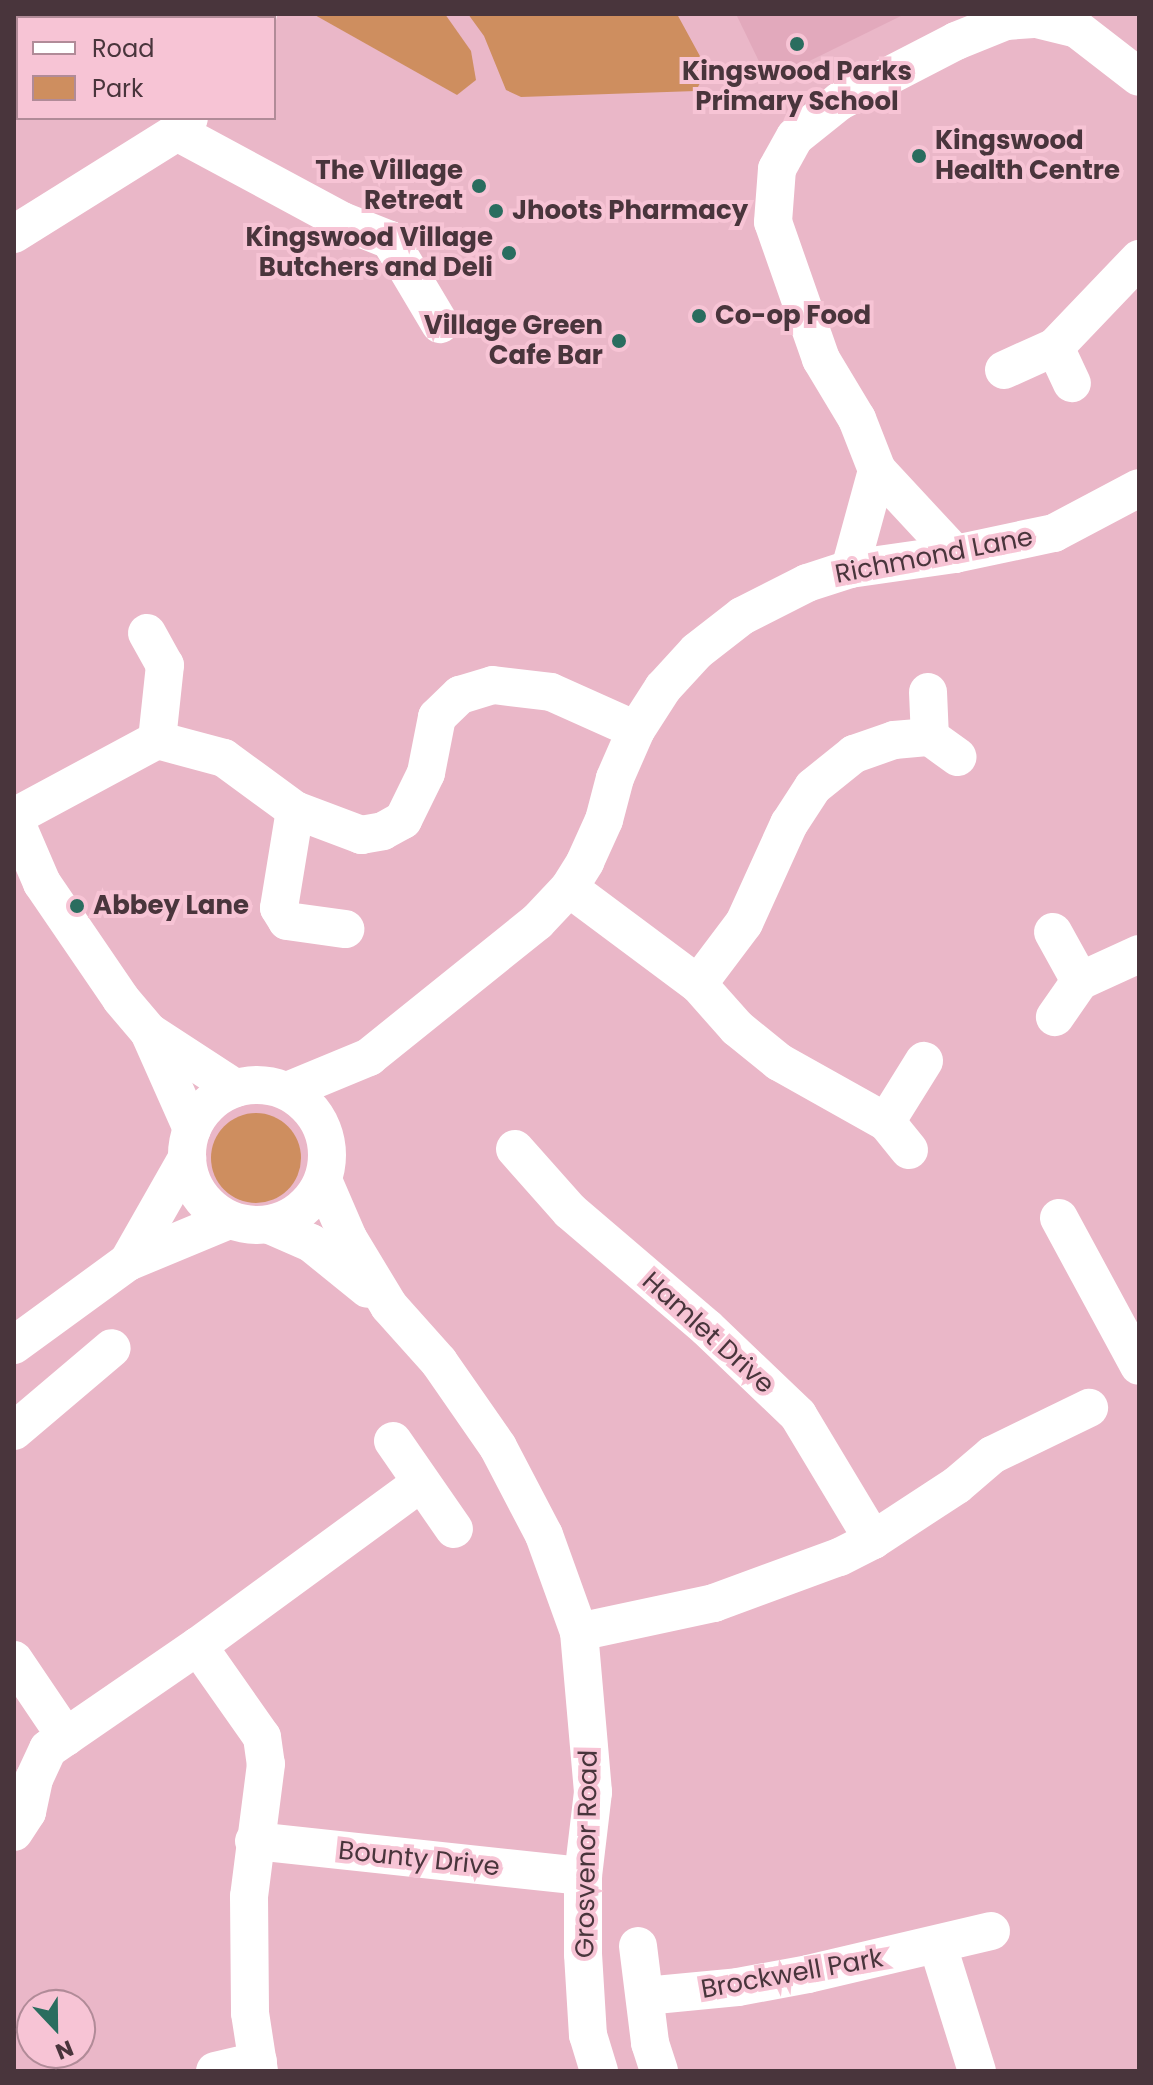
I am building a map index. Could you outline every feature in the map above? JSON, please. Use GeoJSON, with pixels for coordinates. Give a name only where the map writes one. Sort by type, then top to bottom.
{"type":"FeatureCollection","features":[{"type":"Feature","properties":{"kind":"street"},"geometry":{"type":"LineString","coordinates":[[955,554],[877,470],[857,419],[821,359],[773,222],[777,169],[795,137],[840,101],[956,41],[1006,21],[1037,19],[1077,29],[1139,77]]}},
{"type":"Feature","properties":{"kind":"street"},"geometry":{"type":"LineString","coordinates":[[14,234],[183,125],[342,221],[390,240],[440,324]]}},
{"type":"Feature","properties":{"kind":"street"},"geometry":{"type":"LineString","coordinates":[[1004,370],[1055,347],[1139,259]]}},
{"type":"Feature","properties":{"kind":"street"},"geometry":{"type":"LineString","coordinates":[[1055,347],[1072,383]]}},
{"type":"Feature","properties":{"kind":"street"},"geometry":{"type":"LineString","coordinates":[[850,569],[877,470]]}},
{"type":"Feature","properties":{"kind":"street","name":"Richmond Lane"},"geometry":{"type":"LineString","coordinates":[[287,1091],[369,1057],[537,922],[569,888],[604,820],[615,778],[636,730],[663,688],[697,651],[742,616],[807,583],[850,569],[955,554],[1054,533],[1139,488]]}},
{"type":"Feature","properties":{"kind":"street"},"geometry":{"type":"LineString","coordinates":[[147,633],[165,665],[157,740]]}},
{"type":"Feature","properties":{"kind":"street"},"geometry":{"type":"LineString","coordinates":[[128,1262],[189,1144],[209,1104],[235,1088],[261,1085],[287,1091],[309,1107],[323,1129],[328,1154],[323,1180],[303,1209],[270,1225],[249,1225],[229,1220],[208,1205],[193,1183],[189,1144],[149,1032],[84,948],[42,883],[14,818],[157,740],[224,758],[295,810],[361,835],[383,831],[403,820],[426,773],[437,717],[460,695],[493,685],[551,692],[636,730]]}},
{"type":"Feature","properties":{"kind":"street"},"geometry":{"type":"LineString","coordinates":[[698,984],[744,923],[789,824],[813,787],[854,754],[894,740],[944,747],[928,692]]}},
{"type":"Feature","properties":{"kind":"street"},"geometry":{"type":"LineString","coordinates":[[295,810],[279,908],[287,921],[345,929]]}},
{"type":"Feature","properties":{"kind":"street"},"geometry":{"type":"LineString","coordinates":[[569,888],[698,984],[737,1028],[779,1062],[897,1136],[924,1061]]}},
{"type":"Feature","properties":{"kind":"street"},"geometry":{"type":"LineString","coordinates":[[1053,932],[1080,981]]}},
{"type":"Feature","properties":{"kind":"street"},"geometry":{"type":"LineString","coordinates":[[1055,1017],[1080,981],[1139,954]]}},
{"type":"Feature","properties":{"kind":"street"},"geometry":{"type":"LineString","coordinates":[[149,1032],[235,1088]]}},
{"type":"Feature","properties":{"kind":"street","name":"Richmond Lane"},"geometry":{"type":"LineString","coordinates":[[323,1129],[369,1057]]}},
{"type":"Feature","properties":{"kind":"street","name":"Hamlet Drive"},"geometry":{"type":"LineString","coordinates":[[515,1149],[570,1211],[707,1328],[798,1415],[873,1540]]}},
{"type":"Feature","properties":{"kind":"street","name":"Grosvenor Road"},"geometry":{"type":"LineString","coordinates":[[323,1180],[348,1238],[389,1306]]}},
{"type":"Feature","properties":{"kind":"street"},"geometry":{"type":"LineString","coordinates":[[1059,1218],[1139,1366]]}},
{"type":"Feature","properties":{"kind":"street"},"geometry":{"type":"LineString","coordinates":[[14,1345],[128,1262],[229,1220]]}},
{"type":"Feature","properties":{"kind":"street","name":"Grosvenor Road"},"geometry":{"type":"LineString","coordinates":[[270,1225],[311,1243],[389,1306],[439,1362],[498,1447],[544,1535],[579,1632],[593,1792],[583,1876],[583,1954],[588,2035],[599,2071]]}},
{"type":"Feature","properties":{"kind":"street"},"geometry":{"type":"LineString","coordinates":[[14,1431],[112,1348]]}},
{"type":"Feature","properties":{"kind":"street"},"geometry":{"type":"LineString","coordinates":[[579,1632],[714,1603],[839,1557],[873,1540],[957,1485],[992,1455],[1089,1408]]}},
{"type":"Feature","properties":{"kind":"street"},"geometry":{"type":"LineString","coordinates":[[393,1441],[454,1529]]}},
{"type":"Feature","properties":{"kind":"street"},"geometry":{"type":"LineString","coordinates":[[14,1832],[27,1812],[34,1779],[48,1749],[198,1646],[421,1483]]}},
{"type":"Feature","properties":{"kind":"street"},"geometry":{"type":"LineString","coordinates":[[198,1646],[262,1737],[266,1764],[249,1896],[250,2013],[258,2066],[215,2071]]}},
{"type":"Feature","properties":{"kind":"street"},"geometry":{"type":"LineString","coordinates":[[14,1660],[66,1737]]}},
{"type":"Feature","properties":{"kind":"street","name":"Bounty Drive"},"geometry":{"type":"LineString","coordinates":[[254,1841],[583,1876]]}},
{"type":"Feature","properties":{"kind":"street","name":"Brockwell Park"},"geometry":{"type":"LineString","coordinates":[[645,1996],[738,1987],[938,1946],[991,1931]]}},
{"type":"Feature","properties":{"kind":"street"},"geometry":{"type":"LineString","coordinates":[[638,1946],[650,2043],[659,2071]]}},
{"type":"Feature","properties":{"kind":"street"},"geometry":{"type":"LineString","coordinates":[[938,1946],[977,2071]]}},
{"type":"Feature","properties":{"kind":"shaded area","name":"Kingswood Parks Primary School"},"geometry":{"type":"Polygon","coordinates":[[[736,14],[905,14],[783,74],[766,76],[736,14]]]}},
{"type":"Feature","properties":{"kind":"green space"},"geometry":{"type":"Polygon","coordinates":[[[313,14],[445,14],[471,51],[476,80],[457,95],[313,14]]]}},
{"type":"Feature","properties":{"kind":"green space"},"geometry":{"type":"Polygon","coordinates":[[[468,14],[677,14],[707,69],[696,91],[521,97],[506,90],[484,36],[468,14]]]}},
{"type":"Feature","properties":{"kind":"green space"},"geometry":{"type":"Polygon","coordinates":[[[256,1113],[273,1116],[288,1126],[298,1141],[301,1158],[298,1175],[288,1190],[273,1200],[256,1203],[239,1200],[224,1190],[214,1175],[211,1158],[214,1141],[224,1126],[239,1116],[256,1113]]]}},
{"type":"Feature","properties":{"kind":"place","name":"Kingswood Parks Primary School"},"geometry":{"type":"Point","coordinates":[797,44]}},
{"type":"Feature","properties":{"kind":"place","name":"Kingswood Health Centre"},"geometry":{"type":"Point","coordinates":[919,156]}},
{"type":"Feature","properties":{"kind":"place","name":"The Village Retreat"},"geometry":{"type":"Point","coordinates":[479,186]}},
{"type":"Feature","properties":{"kind":"place","name":"Jhoots Pharmacy"},"geometry":{"type":"Point","coordinates":[496,211]}},
{"type":"Feature","properties":{"kind":"place","name":"Kingswood Village Butchers and Deli"},"geometry":{"type":"Point","coordinates":[509,253]}},
{"type":"Feature","properties":{"kind":"place","name":"Co-op Food"},"geometry":{"type":"Point","coordinates":[699,316]}},
{"type":"Feature","properties":{"kind":"place","name":"Village Green Cafe Bar"},"geometry":{"type":"Point","coordinates":[619,341]}},
{"type":"Feature","properties":{"kind":"place","name":"Abbey Lane"},"geometry":{"type":"Point","coordinates":[77,906]}}]}
